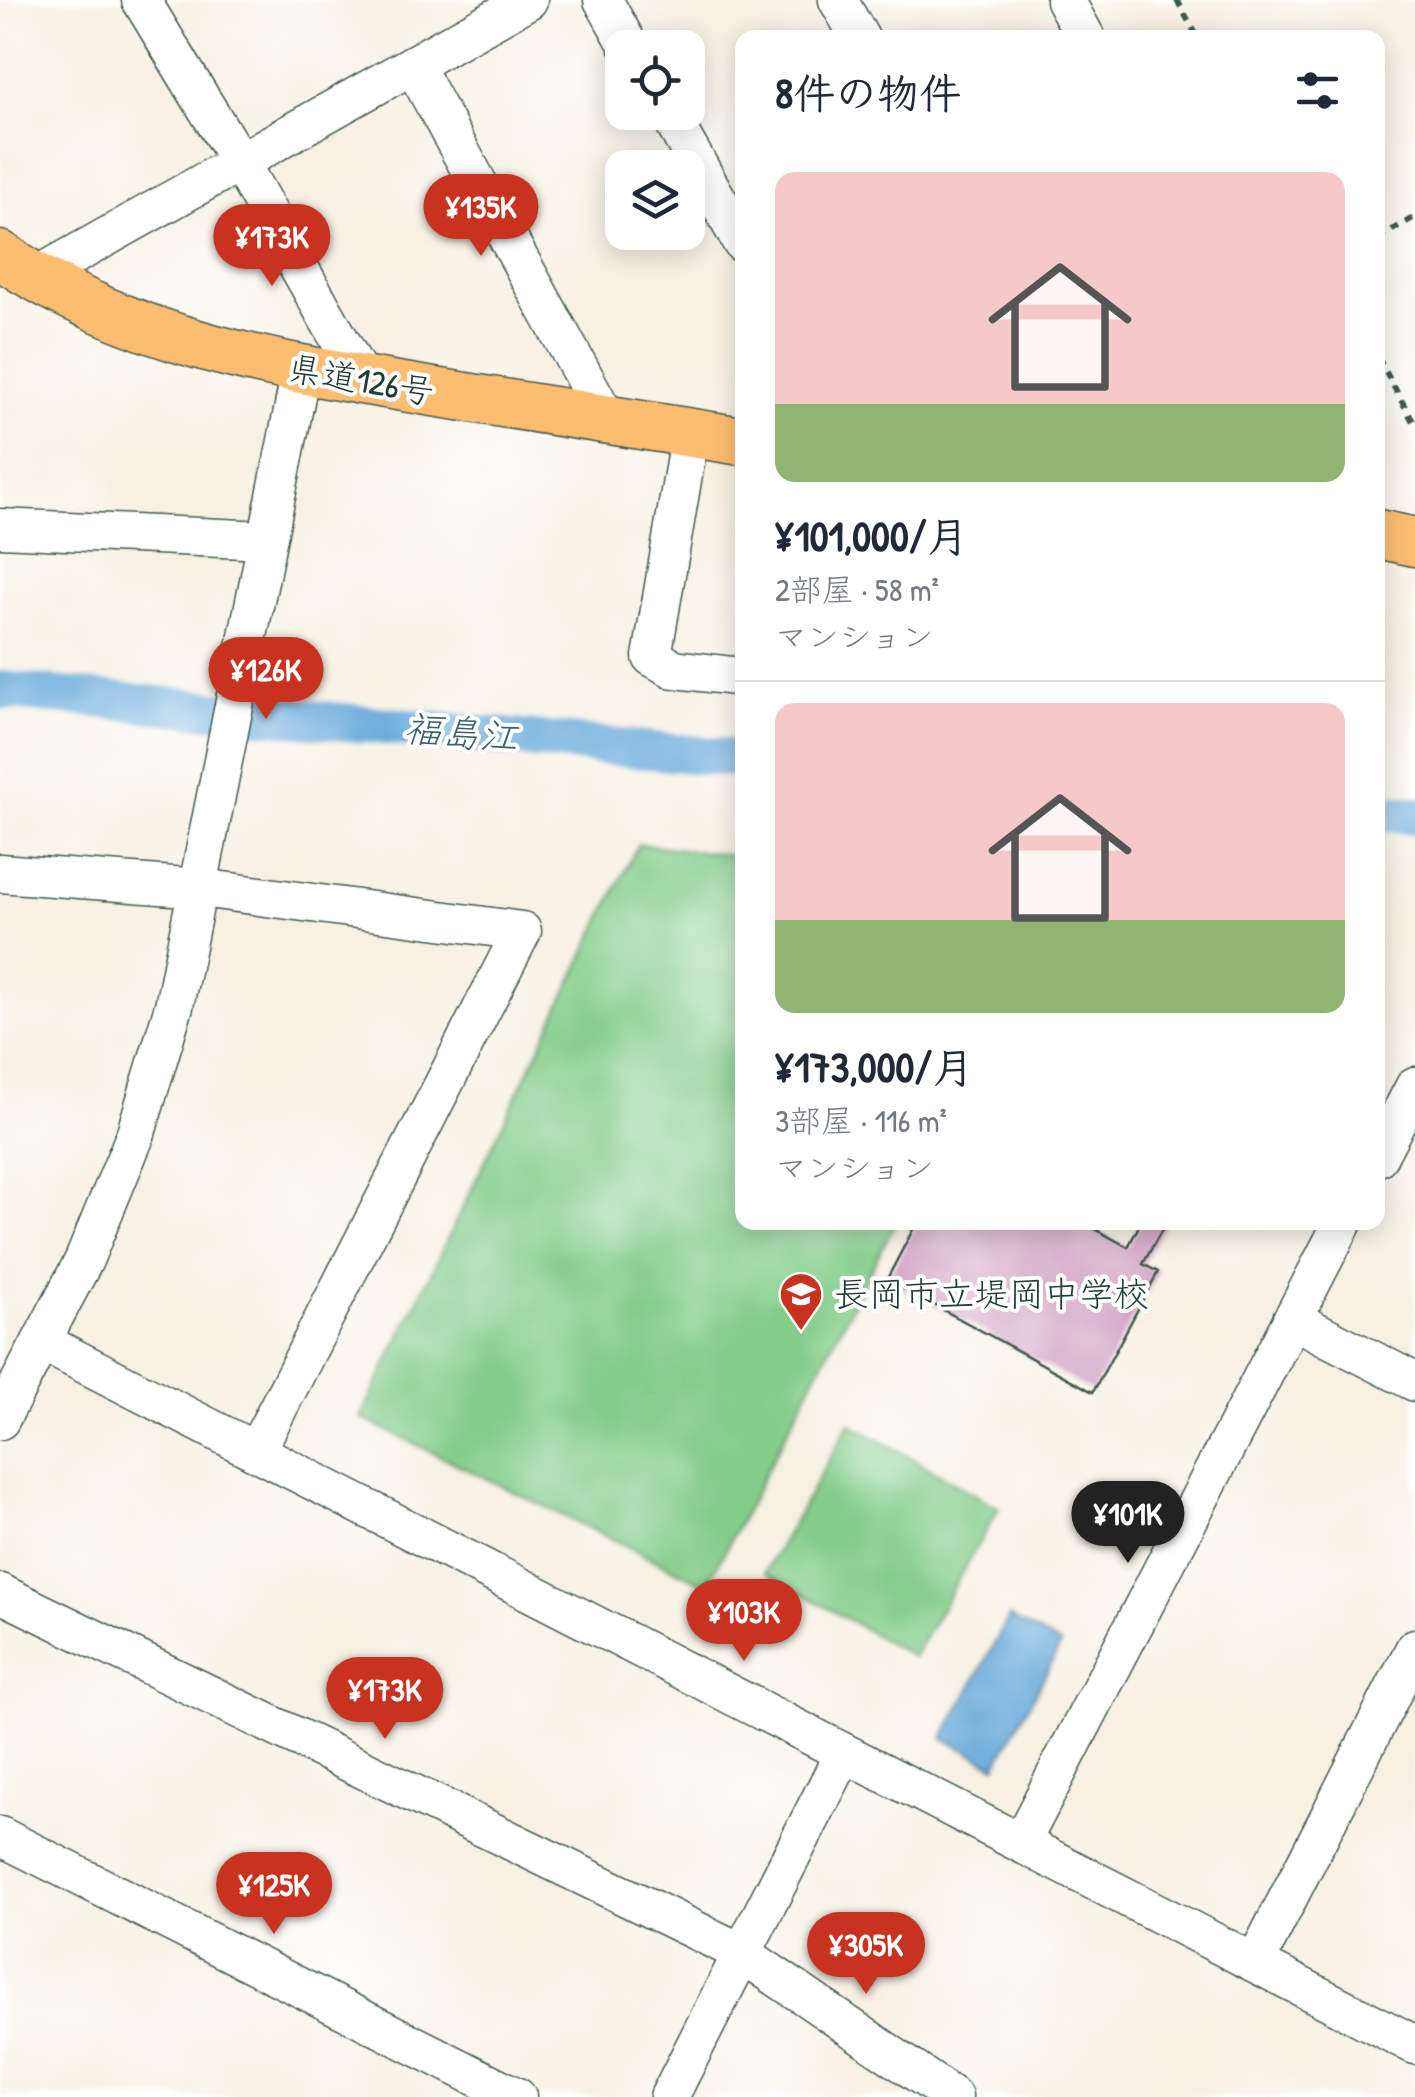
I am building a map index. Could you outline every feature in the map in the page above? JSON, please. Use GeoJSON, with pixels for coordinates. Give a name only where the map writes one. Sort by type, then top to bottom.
{"type":"FeatureCollection","features":[{"type":"Feature","properties":{"kind":"main road","name":"県道126号"},"geometry":{"type":"LineString","coordinates":[[17,266],[153,334],[301,371],[735,439]]}},
{"type":"Feature","properties":{"kind":"main road"},"geometry":{"type":"LineString","coordinates":[[1385,536],[1415,542]]}},
{"type":"Feature","properties":{"kind":"street"},"geometry":{"type":"LineString","coordinates":[[141,0],[240,163],[362,380]]}},
{"type":"Feature","properties":{"kind":"street"},"geometry":{"type":"LineString","coordinates":[[17,266],[240,163],[528,0]]}},
{"type":"Feature","properties":{"kind":"street"},"geometry":{"type":"LineString","coordinates":[[603,0],[620,30]]}},
{"type":"Feature","properties":{"kind":"street"},"geometry":{"type":"LineString","coordinates":[[838,0],[855,30]]}},
{"type":"Feature","properties":{"kind":"street"},"geometry":{"type":"LineString","coordinates":[[1065,0],[1082,30]]}},
{"type":"Feature","properties":{"kind":"street"},"geometry":{"type":"LineString","coordinates":[[413,66],[608,421]]}},
{"type":"Feature","properties":{"kind":"street"},"geometry":{"type":"LineString","coordinates":[[678,130],[735,230]]}},
{"type":"Feature","properties":{"kind":"street"},"geometry":{"type":"LineString","coordinates":[[0,1420],[84,1260],[135,1136],[174,1006],[301,371]]}},
{"type":"Feature","properties":{"kind":"street"},"geometry":{"type":"LineString","coordinates":[[690,433],[652,657],[674,669],[735,676]]}},
{"type":"Feature","properties":{"kind":"street"},"geometry":{"type":"LineString","coordinates":[[0,528],[266,540]]}},
{"type":"Feature","properties":{"kind":"street"},"geometry":{"type":"LineString","coordinates":[[5,882],[200,888],[522,931],[256,1451]]}},
{"type":"Feature","properties":{"kind":"street"},"geometry":{"type":"LineString","coordinates":[[1385,1144],[1415,1086]]}},
{"type":"Feature","properties":{"kind":"street"},"geometry":{"type":"LineString","coordinates":[[1021,1842],[1339,1230]]}},
{"type":"Feature","properties":{"kind":"street"},"geometry":{"type":"LineString","coordinates":[[1292,1319],[1415,1382]]}},
{"type":"Feature","properties":{"kind":"street"},"geometry":{"type":"LineString","coordinates":[[42,1342],[1415,2046]]}},
{"type":"Feature","properties":{"kind":"street"},"geometry":{"type":"LineString","coordinates":[[0,1593],[740,1952],[952,2097]]}},
{"type":"Feature","properties":{"kind":"street"},"geometry":{"type":"LineString","coordinates":[[1255,1963],[1415,1648]]}},
{"type":"Feature","properties":{"kind":"street"},"geometry":{"type":"LineString","coordinates":[[669,2097],[844,1753]]}},
{"type":"Feature","properties":{"kind":"street"},"geometry":{"type":"LineString","coordinates":[[0,1836],[517,2097]]}},
{"type":"Feature","properties":{"kind":"path"},"geometry":{"type":"LineString","coordinates":[[1177,0],[1194,30]]}},
{"type":"Feature","properties":{"kind":"path"},"geometry":{"type":"LineString","coordinates":[[1385,234],[1415,218]]}},
{"type":"Feature","properties":{"kind":"path"},"geometry":{"type":"LineString","coordinates":[[1385,371],[1415,425]]}},
{"type":"Feature","properties":{"kind":"green space"},"geometry":{"type":"Polygon","coordinates":[[[638,844],[735,855],[735,1230],[891,1230],[707,1585],[361,1418],[638,844]]]}},
{"type":"Feature","properties":{"kind":"green space"},"geometry":{"type":"Polygon","coordinates":[[[850,1423],[999,1508],[913,1657],[765,1572],[850,1423]]]}},
{"type":"Feature","properties":{"kind":"water"},"geometry":{"type":"Polygon","coordinates":[[[1009,1617],[1061,1645],[996,1766],[943,1738],[1009,1617]]]}},
{"type":"Feature","properties":{"kind":"building"},"geometry":{"type":"Polygon","coordinates":[[[913,1230],[1097,1230],[1128,1247],[1137,1230],[1162,1230],[1143,1264],[1158,1272],[1093,1392],[887,1279],[913,1230]]]}},
{"type":"Feature","properties":{"kind":"waterway","name":"福島江"},"geometry":{"type":"LineString","coordinates":[[0,690],[735,758]]}},
{"type":"Feature","properties":{"kind":"waterway","name":"福島江"},"geometry":{"type":"LineString","coordinates":[[1385,813],[1415,816]]}},
{"type":"Feature","properties":{"kind":"place","name":"長岡市立堤岡中学校"},"geometry":{"type":"Point","coordinates":[801,1332]}}]}
